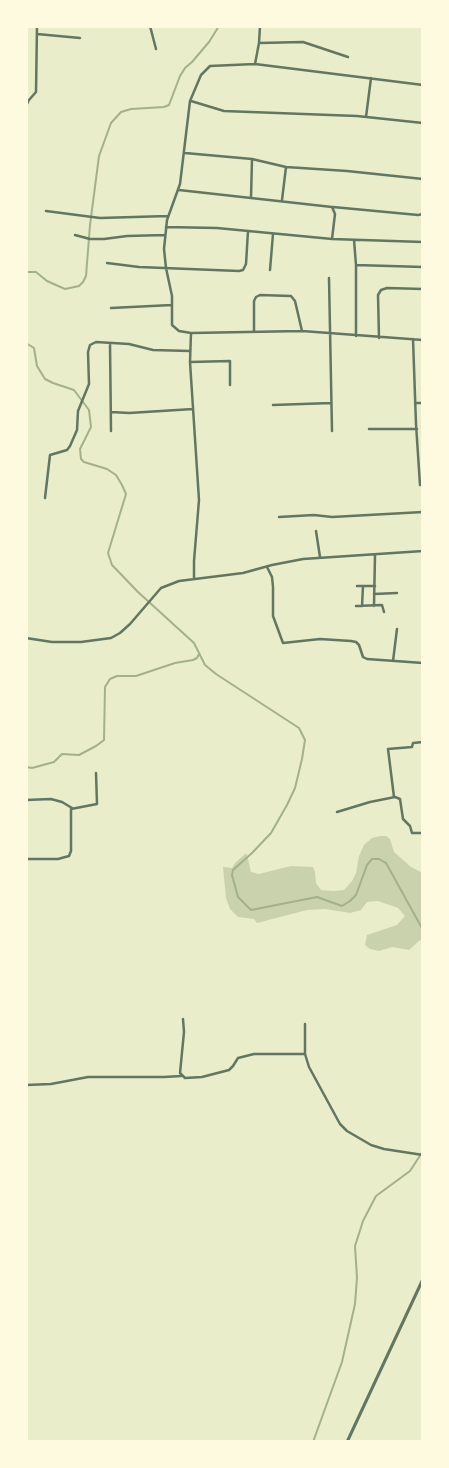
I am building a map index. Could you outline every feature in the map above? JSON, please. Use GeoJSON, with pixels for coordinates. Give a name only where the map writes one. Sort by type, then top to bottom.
{"type":"FeatureCollection","features":[{"type":"Feature","properties":{"kind":"street"},"geometry":{"type":"LineString","coordinates":[[26,106],[36,92],[37,26]]}},
{"type":"Feature","properties":{"kind":"street"},"geometry":{"type":"LineString","coordinates":[[150,26],[156,49]]}},
{"type":"Feature","properties":{"kind":"street"},"geometry":{"type":"LineString","coordinates":[[255,64],[260,43],[260,26]]}},
{"type":"Feature","properties":{"kind":"street"},"geometry":{"type":"LineString","coordinates":[[37,34],[80,38]]}},
{"type":"Feature","properties":{"kind":"street"},"geometry":{"type":"LineString","coordinates":[[260,43],[303,42],[348,57]]}},
{"type":"Feature","properties":{"kind":"street"},"geometry":{"type":"LineString","coordinates":[[423,85],[255,64],[210,66],[201,74],[190,101],[185,153],[178,190],[168,216],[165,235],[166,268],[171,292],[173,327],[179,331],[191,333],[302,331],[423,340]]}},
{"type":"Feature","properties":{"kind":"street"},"geometry":{"type":"LineString","coordinates":[[366,117],[371,78]]}},
{"type":"Feature","properties":{"kind":"street"},"geometry":{"type":"LineString","coordinates":[[190,101],[224,111],[366,117],[423,123]]}},
{"type":"Feature","properties":{"kind":"street"},"geometry":{"type":"LineString","coordinates":[[185,153],[252,159],[286,167],[423,179]]}},
{"type":"Feature","properties":{"kind":"street"},"geometry":{"type":"LineString","coordinates":[[252,159],[252,198]]}},
{"type":"Feature","properties":{"kind":"street"},"geometry":{"type":"LineString","coordinates":[[282,200],[286,167]]}},
{"type":"Feature","properties":{"kind":"street"},"geometry":{"type":"LineString","coordinates":[[178,190],[332,207],[423,214]]}},
{"type":"Feature","properties":{"kind":"street"},"geometry":{"type":"LineString","coordinates":[[332,207],[335,214],[332,239]]}},
{"type":"Feature","properties":{"kind":"street"},"geometry":{"type":"LineString","coordinates":[[46,211],[93,218],[168,216]]}},
{"type":"Feature","properties":{"kind":"street"},"geometry":{"type":"LineString","coordinates":[[166,226],[217,228],[332,239],[423,242]]}},
{"type":"Feature","properties":{"kind":"street"},"geometry":{"type":"LineString","coordinates":[[107,263],[138,267],[213,271],[243,270],[246,264],[248,231]]}},
{"type":"Feature","properties":{"kind":"street"},"geometry":{"type":"LineString","coordinates":[[270,270],[273,234]]}},
{"type":"Feature","properties":{"kind":"street"},"geometry":{"type":"LineString","coordinates":[[75,235],[90,239],[109,239],[127,236],[165,235]]}},
{"type":"Feature","properties":{"kind":"street"},"geometry":{"type":"LineString","coordinates":[[354,240],[356,336]]}},
{"type":"Feature","properties":{"kind":"street"},"geometry":{"type":"LineString","coordinates":[[356,266],[423,267]]}},
{"type":"Feature","properties":{"kind":"street"},"geometry":{"type":"LineString","coordinates":[[329,278],[332,431]]}},
{"type":"Feature","properties":{"kind":"street"},"geometry":{"type":"LineString","coordinates":[[378,338],[378,295],[381,290],[388,288],[423,289]]}},
{"type":"Feature","properties":{"kind":"street"},"geometry":{"type":"LineString","coordinates":[[254,332],[254,301],[260,295],[291,296],[295,301],[302,331]]}},
{"type":"Feature","properties":{"kind":"street"},"geometry":{"type":"LineString","coordinates":[[111,308],[172,305]]}},
{"type":"Feature","properties":{"kind":"street"},"geometry":{"type":"LineString","coordinates":[[191,333],[190,362],[199,500],[194,578]]}},
{"type":"Feature","properties":{"kind":"street"},"geometry":{"type":"LineString","coordinates":[[413,340],[420,485],[423,485]]}},
{"type":"Feature","properties":{"kind":"street"},"geometry":{"type":"LineString","coordinates":[[45,498],[50,455],[64,451],[70,446],[77,430],[78,411],[89,381],[88,346],[96,342],[133,344],[153,350],[190,351]]}},
{"type":"Feature","properties":{"kind":"street"},"geometry":{"type":"LineString","coordinates":[[110,344],[111,432]]}},
{"type":"Feature","properties":{"kind":"street"},"geometry":{"type":"LineString","coordinates":[[190,362],[230,361],[230,385]]}},
{"type":"Feature","properties":{"kind":"street"},"geometry":{"type":"LineString","coordinates":[[273,405],[331,402]]}},
{"type":"Feature","properties":{"kind":"street"},"geometry":{"type":"LineString","coordinates":[[415,403],[423,403]]}},
{"type":"Feature","properties":{"kind":"street"},"geometry":{"type":"LineString","coordinates":[[110,412],[130,413],[193,409]]}},
{"type":"Feature","properties":{"kind":"street"},"geometry":{"type":"LineString","coordinates":[[369,429],[417,429]]}},
{"type":"Feature","properties":{"kind":"street"},"geometry":{"type":"LineString","coordinates":[[279,517],[332,517],[423,512]]}},
{"type":"Feature","properties":{"kind":"street"},"geometry":{"type":"LineString","coordinates":[[316,532],[320,556]]}},
{"type":"Feature","properties":{"kind":"street"},"geometry":{"type":"LineString","coordinates":[[26,638],[52,642],[81,642],[107,639],[123,630],[146,606],[158,590],[170,583],[194,578],[244,573],[267,566],[320,556],[376,555],[423,551]]}},
{"type":"Feature","properties":{"kind":"street"},"geometry":{"type":"LineString","coordinates":[[374,606],[376,555]]}},
{"type":"Feature","properties":{"kind":"street"},"geometry":{"type":"LineString","coordinates":[[267,566],[272,578],[273,616],[283,643],[320,639],[351,641],[359,645],[363,657],[423,663]]}},
{"type":"Feature","properties":{"kind":"street"},"geometry":{"type":"LineString","coordinates":[[357,586],[375,586]]}},
{"type":"Feature","properties":{"kind":"street"},"geometry":{"type":"LineString","coordinates":[[362,606],[363,586]]}},
{"type":"Feature","properties":{"kind":"street"},"geometry":{"type":"LineString","coordinates":[[374,594],[396,592]]}},
{"type":"Feature","properties":{"kind":"street"},"geometry":{"type":"LineString","coordinates":[[356,606],[382,605],[384,612]]}},
{"type":"Feature","properties":{"kind":"street"},"geometry":{"type":"LineString","coordinates":[[393,661],[397,629]]}},
{"type":"Feature","properties":{"kind":"street"},"geometry":{"type":"LineString","coordinates":[[394,797],[388,749],[412,747],[412,743],[423,742]]}},
{"type":"Feature","properties":{"kind":"street"},"geometry":{"type":"LineString","coordinates":[[26,800],[51,799],[62,802],[72,808],[97,804],[96,773]]}},
{"type":"Feature","properties":{"kind":"street"},"geometry":{"type":"LineString","coordinates":[[337,812],[394,797],[400,799],[403,820],[410,826],[412,833],[423,833]]}},
{"type":"Feature","properties":{"kind":"street"},"geometry":{"type":"LineString","coordinates":[[26,860],[58,859],[69,856],[71,851],[70,813],[72,808]]}},
{"type":"Feature","properties":{"kind":"street"},"geometry":{"type":"LineString","coordinates":[[181,1076],[183,1019]]}},
{"type":"Feature","properties":{"kind":"street"},"geometry":{"type":"LineString","coordinates":[[305,1024],[305,1054],[313,1077],[340,1124],[347,1131],[371,1145],[408,1153],[423,1154]]}},
{"type":"Feature","properties":{"kind":"street"},"geometry":{"type":"LineString","coordinates":[[26,1085],[50,1084],[88,1077],[181,1076],[191,1078],[210,1076],[232,1068],[240,1057],[254,1054],[305,1054]]}},
{"type":"Feature","properties":{"kind":"street"},"geometry":{"type":"LineString","coordinates":[[347,1442],[423,1279]]}},
{"type":"Feature","properties":{"kind":"green space"},"geometry":{"type":"Polygon","coordinates":[[[386,836],[390,839],[394,852],[411,867],[423,873],[423,942],[420,940],[409,950],[392,947],[379,951],[370,949],[365,945],[367,935],[397,925],[405,916],[398,908],[378,901],[367,902],[361,910],[350,913],[325,909],[307,910],[257,923],[254,919],[238,917],[230,909],[226,898],[223,867],[232,868],[245,854],[247,854],[251,872],[259,874],[291,866],[313,867],[316,883],[321,890],[344,890],[356,873],[359,856],[364,845],[372,838],[386,836]]]}},
{"type":"Feature","properties":{"kind":"waterway"},"geometry":{"type":"LineString","coordinates":[[26,272],[36,272],[47,281],[65,289],[79,286],[83,282],[86,276],[90,225],[99,156],[111,123],[121,112],[131,109],[169,105],[185,68],[209,42],[219,26]]}},
{"type":"Feature","properties":{"kind":"waterway"},"geometry":{"type":"LineString","coordinates":[[26,343],[34,348],[37,366],[45,379],[74,390],[89,410],[91,427],[80,449],[81,459],[84,462],[107,469],[116,475],[126,494],[108,553],[112,565],[138,592],[194,643],[205,665],[299,728],[305,740],[295,788],[287,805],[271,833],[233,870],[232,875],[238,897],[251,910],[317,897],[342,906],[356,895],[367,865],[372,859],[379,859],[386,863],[423,930]]}},
{"type":"Feature","properties":{"kind":"waterway"},"geometry":{"type":"LineString","coordinates":[[26,767],[32,768],[54,762],[62,754],[79,755],[104,740],[105,687],[110,679],[117,676],[136,676],[175,663],[193,660],[199,654]]}},
{"type":"Feature","properties":{"kind":"waterway"},"geometry":{"type":"LineString","coordinates":[[313,1442],[342,1362],[355,1304],[357,1278],[355,1246],[363,1221],[376,1196],[410,1171],[423,1151]]}}]}
